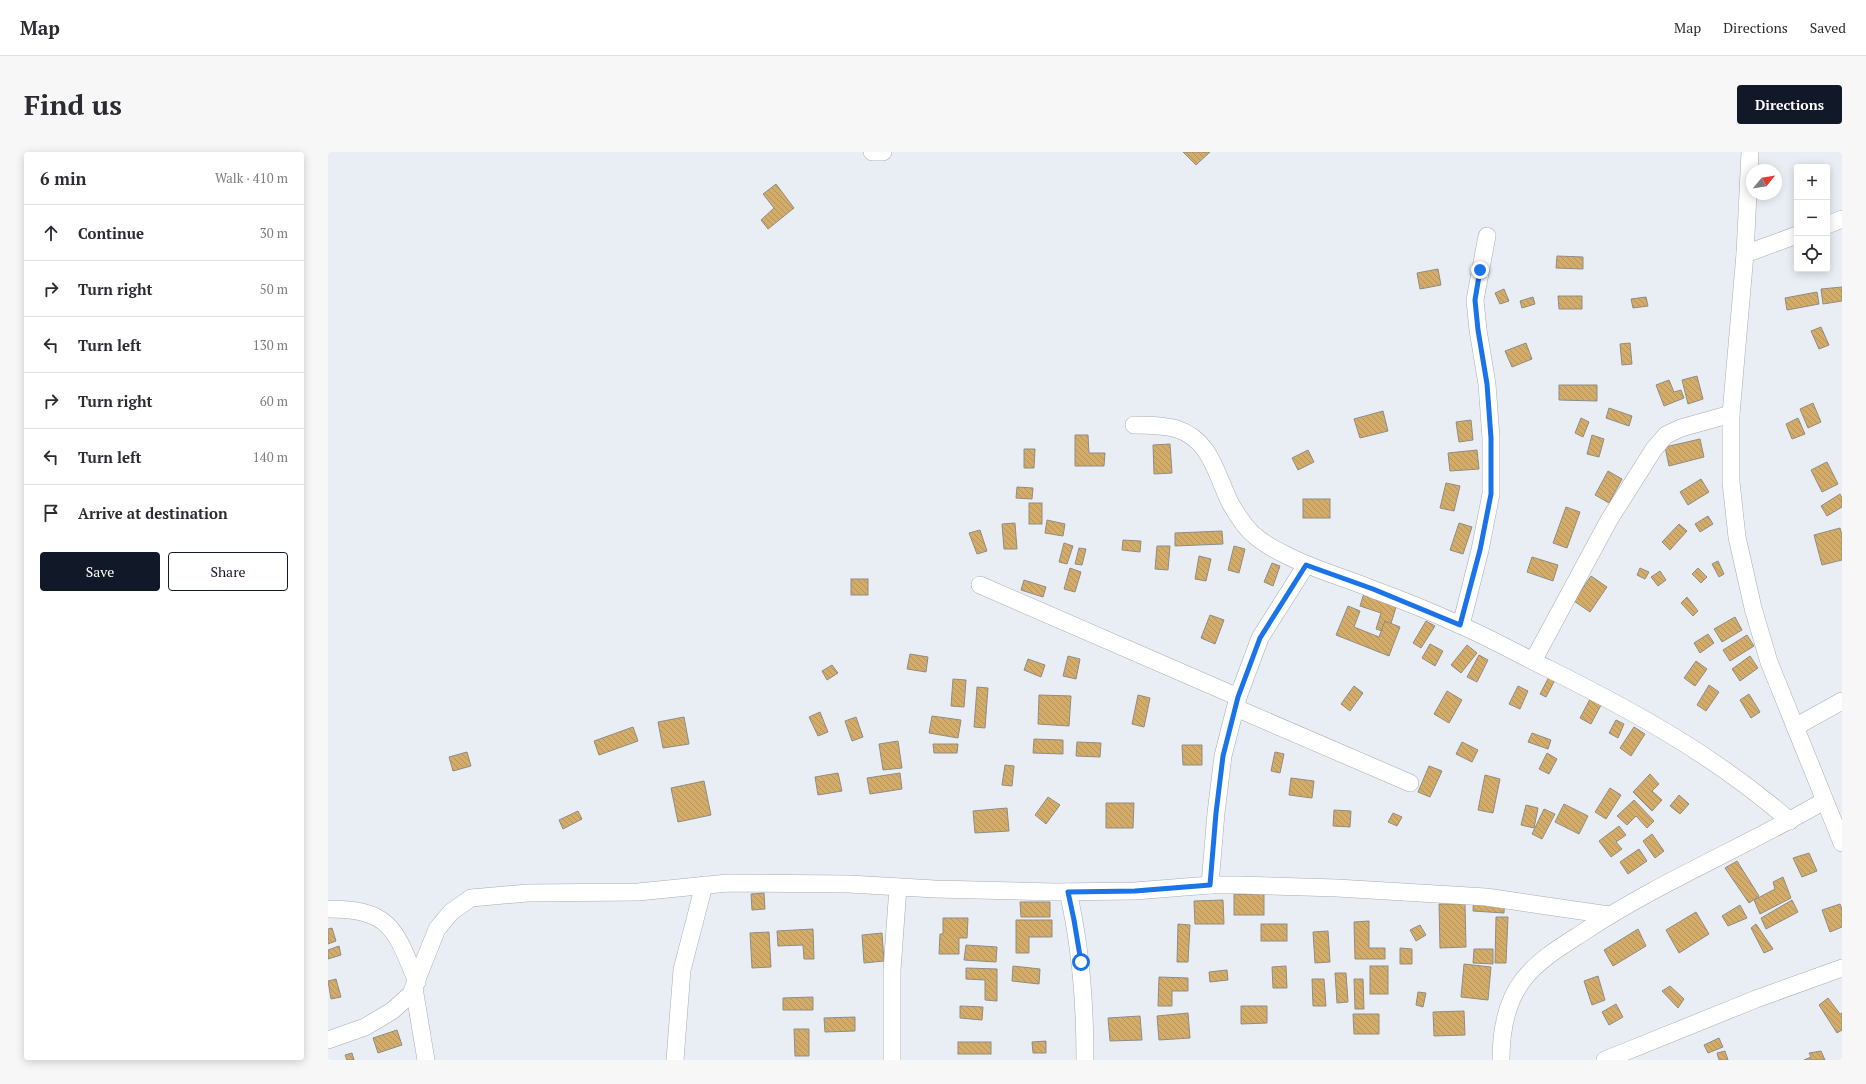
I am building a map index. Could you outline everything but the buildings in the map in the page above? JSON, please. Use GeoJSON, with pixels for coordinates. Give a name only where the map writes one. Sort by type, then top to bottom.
{"type":"FeatureCollection","features":[{"type":"Feature","properties":{"kind":"street"},"geometry":{"type":"LineString","coordinates":[[872,152],[883,152]]}},
{"type":"Feature","properties":{"kind":"street"},"geometry":{"type":"LineString","coordinates":[[1750,152],[1745,254],[1731,414],[1731,482],[1737,537],[1753,608],[1770,662],[1824,801],[1837,820],[1842,843]]}},
{"type":"Feature","properties":{"kind":"street"},"geometry":{"type":"LineString","coordinates":[[1830,224],[1842,219]]}},
{"type":"Feature","properties":{"kind":"street"},"geometry":{"type":"LineString","coordinates":[[1460,625],[1480,550],[1491,494],[1491,438],[1487,384],[1478,330],[1475,300],[1486,236]]}},
{"type":"Feature","properties":{"kind":"street"},"geometry":{"type":"LineString","coordinates":[[1745,254],[1794,236]]}},
{"type":"Feature","properties":{"kind":"street"},"geometry":{"type":"LineString","coordinates":[[1533,661],[1609,520],[1654,449],[1666,435],[1681,428],[1731,414]]}},
{"type":"Feature","properties":{"kind":"street"},"geometry":{"type":"LineString","coordinates":[[1134,425],[1177,429],[1194,438],[1209,454],[1218,471],[1227,498],[1242,522],[1257,538],[1306,565],[1373,589],[1460,625],[1620,705],[1670,733],[1756,791],[1790,821]]}},
{"type":"Feature","properties":{"kind":"street"},"geometry":{"type":"LineString","coordinates":[[1210,885],[1216,813],[1223,756],[1237,702],[1260,638],[1306,565]]}},
{"type":"Feature","properties":{"kind":"street"},"geometry":{"type":"LineString","coordinates":[[980,585],[1237,702],[1410,783]]}},
{"type":"Feature","properties":{"kind":"street"},"geometry":{"type":"LineString","coordinates":[[1794,727],[1842,701]]}},
{"type":"Feature","properties":{"kind":"street"},"geometry":{"type":"LineString","coordinates":[[1501,1060],[1503,1031],[1512,998],[1523,979],[1553,952],[1609,915],[1639,898],[1790,821],[1824,801]]}},
{"type":"Feature","properties":{"kind":"street"},"geometry":{"type":"LineString","coordinates":[[328,1040],[364,1028],[392,1012],[411,994],[416,985],[437,929],[451,912],[471,898],[528,893],[638,892],[728,883],[849,884],[898,887],[1068,892],[1135,891],[1210,885],[1337,888],[1486,897],[1609,915]]}},
{"type":"Feature","properties":{"kind":"street"},"geometry":{"type":"LineString","coordinates":[[675,1060],[682,970],[704,885]]}},
{"type":"Feature","properties":{"kind":"street"},"geometry":{"type":"LineString","coordinates":[[892,1060],[892,970],[898,887]]}},
{"type":"Feature","properties":{"kind":"street"},"geometry":{"type":"LineString","coordinates":[[1068,892],[1081,962],[1085,1014],[1085,1060]]}},
{"type":"Feature","properties":{"kind":"street"},"geometry":{"type":"LineString","coordinates":[[328,909],[352,909],[371,915],[389,926],[399,939],[416,985],[426,1060]]}},
{"type":"Feature","properties":{"kind":"street"},"geometry":{"type":"LineString","coordinates":[[1605,1060],[1756,999],[1842,968]]}},
{"type":"Feature","properties":{"kind":"route"},"geometry":{"type":"LineString","coordinates":[[1081,962],[1068,892],[1135,891],[1210,885],[1216,813],[1223,756],[1238,697],[1260,638],[1306,565],[1373,589],[1460,625],[1480,550],[1491,494],[1491,438],[1487,384],[1478,330],[1475,300],[1480,270]]}}]}
